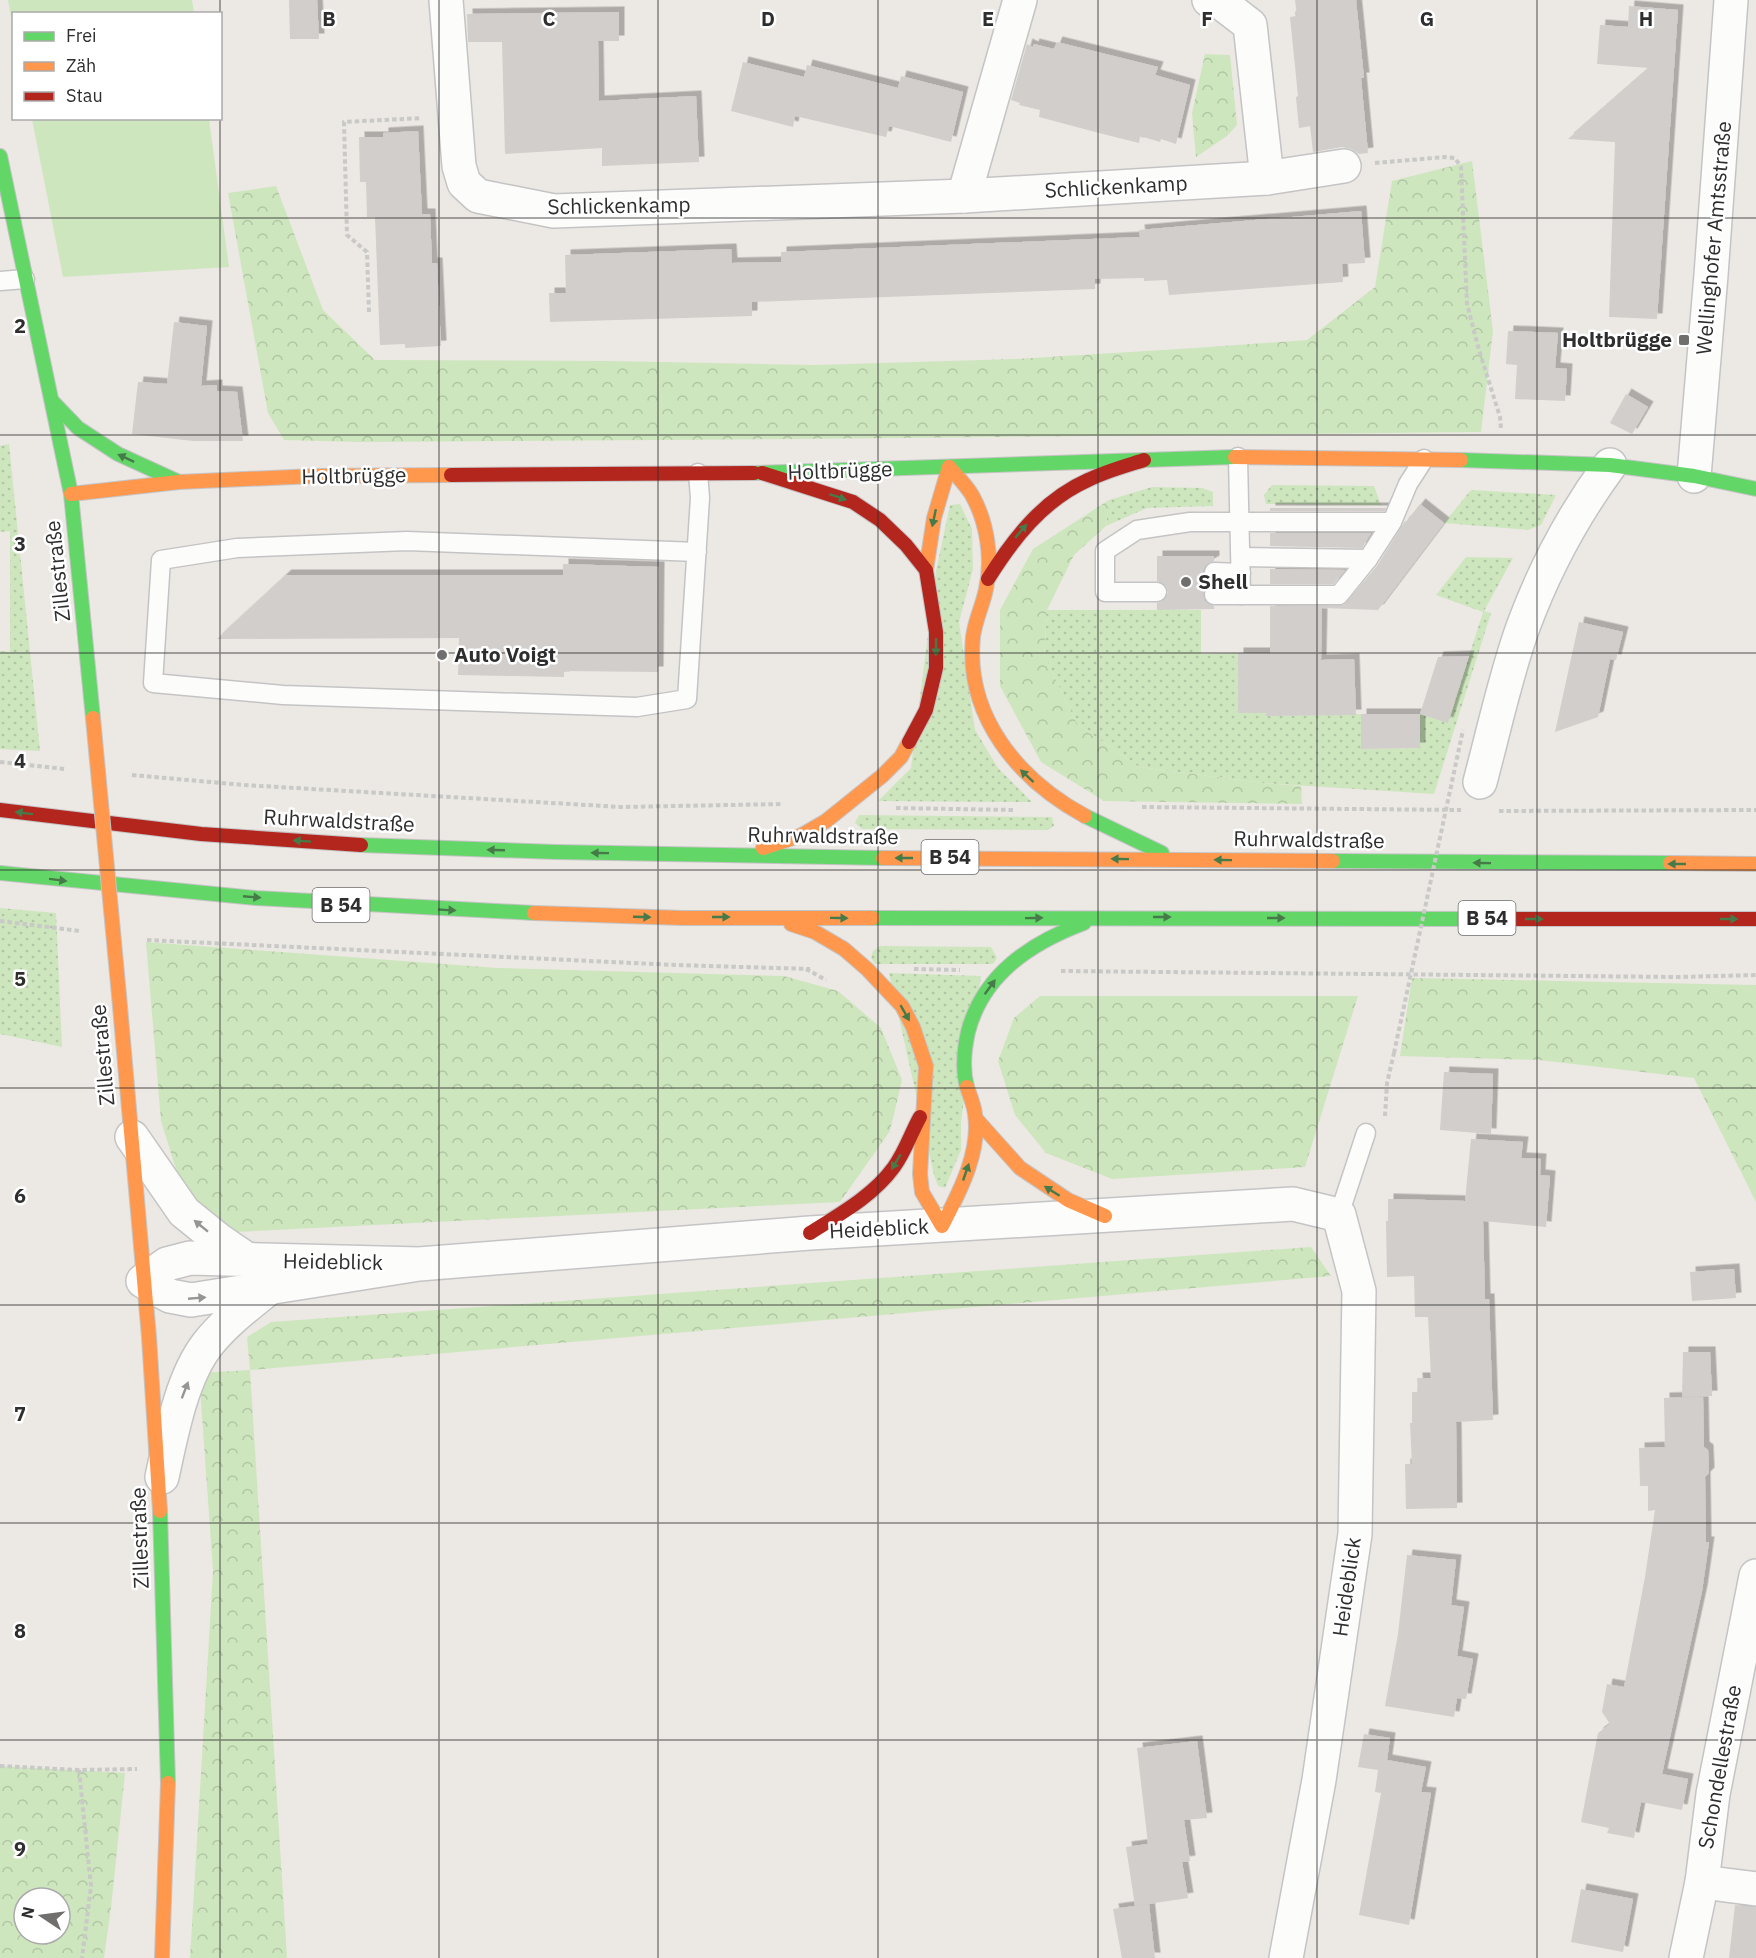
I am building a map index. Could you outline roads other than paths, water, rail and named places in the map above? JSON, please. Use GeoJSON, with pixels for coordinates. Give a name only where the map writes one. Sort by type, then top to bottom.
{"type":"FeatureCollection","features":[{"type":"Feature","properties":{"kind":"main road","name":"Zillestraße"},"geometry":{"type":"LineString","coordinates":[[0,156],[25,279],[54,402],[70,494],[132,1137],[159,1487],[169,1769],[162,1958]]}},
{"type":"Feature","properties":{"kind":"main road"},"geometry":{"type":"LineString","coordinates":[[54,402],[78,428],[118,454],[179,482]]}},
{"type":"Feature","properties":{"kind":"main road","name":"Holtbrügge"},"geometry":{"type":"LineString","coordinates":[[70,494],[179,482],[315,476],[762,473],[1238,457],[1424,459],[1610,465],[1694,476],[1756,489]]}},
{"type":"Feature","properties":{"kind":"main road"},"geometry":{"type":"LineString","coordinates":[[988,579],[1020,531],[1042,509],[1079,484],[1144,460]]}},
{"type":"Feature","properties":{"kind":"main road"},"geometry":{"type":"LineString","coordinates":[[722,855],[766,848],[802,835],[826,821],[861,794],[901,757],[926,710],[936,668],[936,632],[926,570],[934,518],[949,467]]}},
{"type":"Feature","properties":{"kind":"main road"},"geometry":{"type":"LineString","coordinates":[[949,467],[974,497],[985,531],[989,566],[988,579],[974,634],[974,668],[980,702],[994,734],[1013,762],[1044,792],[1126,838],[1179,860]]}},
{"type":"Feature","properties":{"kind":"main road"},"geometry":{"type":"LineString","coordinates":[[762,473],[853,502],[880,520],[906,545],[926,570]]}},
{"type":"Feature","properties":{"kind":"main road","name":"Ruhrwaldstraße"},"geometry":{"type":"LineString","coordinates":[[0,810],[201,834],[355,845],[722,855],[1756,864]]}},
{"type":"Feature","properties":{"kind":"main road","name":"B 54"},"geometry":{"type":"LineString","coordinates":[[0,873],[335,904],[683,918],[1756,919]]}},
{"type":"Feature","properties":{"kind":"main road"},"geometry":{"type":"LineString","coordinates":[[760,917],[815,932],[844,949],[879,980],[902,1006],[913,1027],[926,1066],[920,1174],[922,1192],[942,1226]]}},
{"type":"Feature","properties":{"kind":"main road"},"geometry":{"type":"LineString","coordinates":[[942,1226],[956,1200],[974,1141],[976,1120],[963,1072],[964,1042],[971,1017],[984,995],[1004,970],[1041,941],[1068,928],[1105,917]]}},
{"type":"Feature","properties":{"kind":"main road"},"geometry":{"type":"LineString","coordinates":[[810,1233],[867,1194],[894,1167],[924,1110]]}},
{"type":"Feature","properties":{"kind":"main road"},"geometry":{"type":"LineString","coordinates":[[976,1120],[1020,1168],[1068,1200],[1105,1216]]}},
{"type":"Feature","properties":{"kind":"street","name":"Schlickenkamp"},"geometry":{"type":"LineString","coordinates":[[446,0],[459,166],[464,183],[478,196],[554,210],[964,196],[1267,178],[1344,166]]}},
{"type":"Feature","properties":{"kind":"street"},"geometry":{"type":"LineString","coordinates":[[964,196],[1020,0]]}},
{"type":"Feature","properties":{"kind":"street"},"geometry":{"type":"LineString","coordinates":[[1209,0],[1220,2],[1250,25],[1267,178]]}},
{"type":"Feature","properties":{"kind":"street","name":"Wellinghofer Amtsstraße"},"geometry":{"type":"LineString","coordinates":[[1694,476],[1731,0]]}},
{"type":"Feature","properties":{"kind":"street"},"geometry":{"type":"LineString","coordinates":[[1480,782],[1523,628],[1541,583],[1590,493],[1610,465]]}},
{"type":"Feature","properties":{"kind":"street"},"geometry":{"type":"LineString","coordinates":[[132,1137],[184,1212],[248,1260]]}},
{"type":"Feature","properties":{"kind":"street","name":"Heideblick"},"geometry":{"type":"LineString","coordinates":[[418,1264],[190,1258],[167,1264],[143,1281],[170,1296],[191,1300],[418,1264],[810,1233],[1293,1204],[1339,1215],[1359,1291],[1355,1534],[1319,1780],[1286,1958]]}},
{"type":"Feature","properties":{"kind":"street","name":"Heideblick"},"geometry":{"type":"LineString","coordinates":[[159,1487],[175,1416],[191,1374],[206,1346],[233,1316],[270,1287]]}},
{"type":"Feature","properties":{"kind":"street","name":"Schondellestraße"},"geometry":{"type":"LineString","coordinates":[[1686,1958],[1702,1882],[1715,1783],[1732,1691],[1754,1597]]}},
{"type":"Feature","properties":{"kind":"street"},"geometry":{"type":"LineString","coordinates":[[1702,1882],[1756,1889]]}},
{"type":"Feature","properties":{"kind":"lane"},"geometry":{"type":"LineString","coordinates":[[0,281],[25,279]]}},
{"type":"Feature","properties":{"kind":"lane"},"geometry":{"type":"LineString","coordinates":[[1238,457],[1241,595]]}},
{"type":"Feature","properties":{"kind":"lane"},"geometry":{"type":"LineString","coordinates":[[1214,595],[1339,595],[1368,559],[1392,522],[1408,484],[1424,459]]}},
{"type":"Feature","properties":{"kind":"lane"},"geometry":{"type":"LineString","coordinates":[[697,552],[408,541],[237,548],[161,560],[153,683],[284,695],[637,707],[687,699],[697,552],[700,498],[698,473]]}},
{"type":"Feature","properties":{"kind":"lane"},"geometry":{"type":"LineString","coordinates":[[1157,592],[1106,592],[1106,551],[1137,530],[1190,522],[1392,522]]}},
{"type":"Feature","properties":{"kind":"lane"},"geometry":{"type":"LineString","coordinates":[[1214,572],[1241,565],[1368,559]]}},
{"type":"Feature","properties":{"kind":"lane"},"geometry":{"type":"LineString","coordinates":[[1339,1215],[1366,1133]]}},
{"type":"Feature","properties":{"kind":"place","name":"Holtbrügge"},"geometry":{"type":"Point","coordinates":[1684,340]}},
{"type":"Feature","properties":{"kind":"place","name":"Shell"},"geometry":{"type":"Point","coordinates":[1186,582]}},
{"type":"Feature","properties":{"kind":"place","name":"Auto Voigt"},"geometry":{"type":"Point","coordinates":[442,655]}}]}
